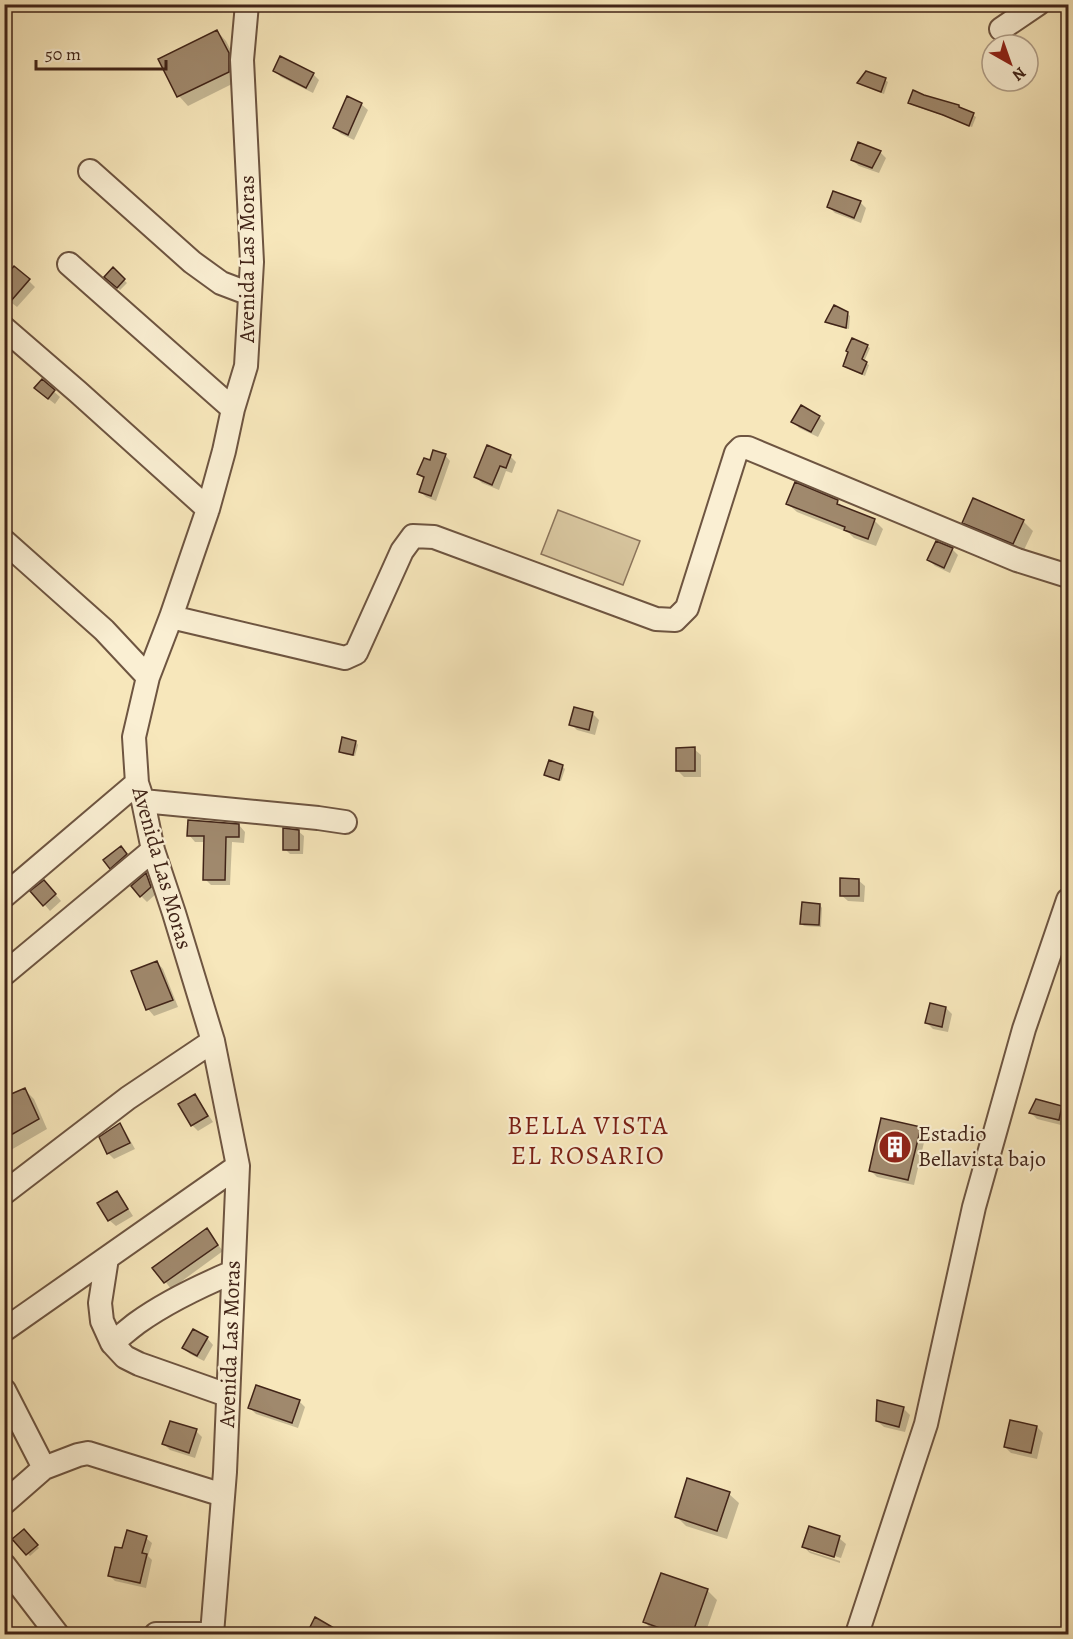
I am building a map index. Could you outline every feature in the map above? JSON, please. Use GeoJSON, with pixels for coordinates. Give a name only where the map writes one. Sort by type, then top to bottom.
{"type":"FeatureCollection","features":[{"type":"Feature","properties":{"kind":"street","name":"Avenida Las Moras"},"geometry":{"type":"LineString","coordinates":[[213,1634],[223,1495],[237,1166],[213,1041],[153,850],[140,792],[134,737],[148,677],[208,508],[246,366],[252,262],[242,60],[247,4]]}},
{"type":"Feature","properties":{"kind":"street"},"geometry":{"type":"LineString","coordinates":[[1001,29],[1038,4]]}},
{"type":"Feature","properties":{"kind":"street"},"geometry":{"type":"LineString","coordinates":[[90,171],[192,262],[220,283],[250,294]]}},
{"type":"Feature","properties":{"kind":"street"},"geometry":{"type":"LineString","coordinates":[[69,264],[233,409]]}},
{"type":"Feature","properties":{"kind":"street"},"geometry":{"type":"LineString","coordinates":[[4,328],[208,508]]}},
{"type":"Feature","properties":{"kind":"street"},"geometry":{"type":"LineString","coordinates":[[171,617],[345,658],[356,653],[402,551],[413,536],[434,537],[656,619],[675,620],[687,608],[736,453],[741,448],[748,448],[1017,560],[1068,576]]}},
{"type":"Feature","properties":{"kind":"street"},"geometry":{"type":"LineString","coordinates":[[4,542],[104,630],[148,677]]}},
{"type":"Feature","properties":{"kind":"street"},"geometry":{"type":"LineString","coordinates":[[4,896],[140,792],[345,822]]}},
{"type":"Feature","properties":{"kind":"street"},"geometry":{"type":"LineString","coordinates":[[4,974],[153,850]]}},
{"type":"Feature","properties":{"kind":"street"},"geometry":{"type":"LineString","coordinates":[[857,1635],[926,1424],[974,1207],[1024,1029],[1068,900]]}},
{"type":"Feature","properties":{"kind":"street"},"geometry":{"type":"LineString","coordinates":[[4,1193],[119,1105],[213,1041]]}},
{"type":"Feature","properties":{"kind":"street"},"geometry":{"type":"LineString","coordinates":[[4,1330],[237,1166]]}},
{"type":"Feature","properties":{"kind":"street"},"geometry":{"type":"LineString","coordinates":[[107,1258],[100,1303],[102,1321],[112,1343],[125,1357],[139,1364],[227,1395]]}},
{"type":"Feature","properties":{"kind":"street"},"geometry":{"type":"LineString","coordinates":[[112,1343],[159,1309],[233,1272]]}},
{"type":"Feature","properties":{"kind":"street"},"geometry":{"type":"LineString","coordinates":[[4,1390],[44,1468]]}},
{"type":"Feature","properties":{"kind":"street"},"geometry":{"type":"LineString","coordinates":[[4,1503],[44,1468],[88,1453],[223,1495]]}},
{"type":"Feature","properties":{"kind":"street"},"geometry":{"type":"LineString","coordinates":[[4,1565],[57,1635]]}},
{"type":"Feature","properties":{"kind":"street"},"geometry":{"type":"LineString","coordinates":[[156,1635],[213,1634]]}},
{"type":"Feature","properties":{"kind":"shaded area"},"geometry":{"type":"Polygon","coordinates":[[[558,510],[640,541],[623,585],[541,554],[558,510]]]}},
{"type":"Feature","properties":{"kind":"building"},"geometry":{"type":"Polygon","coordinates":[[[217,30],[229,53],[229,72],[177,97],[158,59],[217,30]]]}},
{"type":"Feature","properties":{"kind":"building"},"geometry":{"type":"Polygon","coordinates":[[[280,56],[314,73],[306,88],[273,71],[280,56]]]}},
{"type":"Feature","properties":{"kind":"building"},"geometry":{"type":"Polygon","coordinates":[[[866,71],[886,78],[881,92],[857,83],[866,71]]]}},
{"type":"Feature","properties":{"kind":"building"},"geometry":{"type":"Polygon","coordinates":[[[913,90],[959,105],[974,113],[969,126],[908,103],[913,90]]]}},
{"type":"Feature","properties":{"kind":"building"},"geometry":{"type":"Polygon","coordinates":[[[347,96],[362,103],[348,135],[333,128],[347,96]]]}},
{"type":"Feature","properties":{"kind":"building"},"geometry":{"type":"Polygon","coordinates":[[[858,142],[881,151],[872,168],[851,160],[858,142]]]}},
{"type":"Feature","properties":{"kind":"building"},"geometry":{"type":"Polygon","coordinates":[[[833,191],[861,201],[854,218],[827,207],[833,191]]]}},
{"type":"Feature","properties":{"kind":"building"},"geometry":{"type":"Polygon","coordinates":[[[14,266],[30,279],[4,309],[4,278],[14,266]]]}},
{"type":"Feature","properties":{"kind":"building"},"geometry":{"type":"Polygon","coordinates":[[[113,267],[125,279],[117,288],[104,277],[113,267]]]}},
{"type":"Feature","properties":{"kind":"building"},"geometry":{"type":"Polygon","coordinates":[[[834,305],[848,312],[846,328],[825,322],[834,305]]]}},
{"type":"Feature","properties":{"kind":"building"},"geometry":{"type":"Polygon","coordinates":[[[852,338],[868,345],[862,359],[867,362],[862,374],[843,366],[852,338]]]}},
{"type":"Feature","properties":{"kind":"building"},"geometry":{"type":"Polygon","coordinates":[[[42,379],[55,390],[48,399],[34,388],[42,379]]]}},
{"type":"Feature","properties":{"kind":"building"},"geometry":{"type":"Polygon","coordinates":[[[801,405],[820,416],[811,432],[791,422],[801,405]]]}},
{"type":"Feature","properties":{"kind":"building"},"geometry":{"type":"Polygon","coordinates":[[[487,445],[511,455],[506,468],[500,466],[492,485],[474,477],[487,445]]]}},
{"type":"Feature","properties":{"kind":"building"},"geometry":{"type":"Polygon","coordinates":[[[433,450],[446,454],[431,496],[419,492],[424,477],[417,474],[424,458],[430,460],[433,450]]]}},
{"type":"Feature","properties":{"kind":"building"},"geometry":{"type":"Polygon","coordinates":[[[795,482],[838,500],[837,504],[875,519],[868,539],[844,530],[845,527],[786,504],[795,482]]]}},
{"type":"Feature","properties":{"kind":"building"},"geometry":{"type":"Polygon","coordinates":[[[973,498],[1024,520],[1013,544],[962,523],[973,498]]]}},
{"type":"Feature","properties":{"kind":"building"},"geometry":{"type":"Polygon","coordinates":[[[936,541],[953,548],[944,568],[927,560],[936,541]]]}},
{"type":"Feature","properties":{"kind":"building"},"geometry":{"type":"Polygon","coordinates":[[[574,707],[593,712],[589,730],[569,725],[574,707]]]}},
{"type":"Feature","properties":{"kind":"building"},"geometry":{"type":"Polygon","coordinates":[[[342,737],[356,741],[353,755],[339,752],[342,737]]]}},
{"type":"Feature","properties":{"kind":"building"},"geometry":{"type":"Polygon","coordinates":[[[695,747],[695,771],[676,771],[676,748],[695,747]]]}},
{"type":"Feature","properties":{"kind":"building"},"geometry":{"type":"Polygon","coordinates":[[[549,760],[563,765],[559,780],[544,775],[549,760]]]}},
{"type":"Feature","properties":{"kind":"building"},"geometry":{"type":"Polygon","coordinates":[[[188,820],[239,824],[239,837],[226,837],[225,880],[203,880],[204,836],[187,836],[188,820]]]}},
{"type":"Feature","properties":{"kind":"building"},"geometry":{"type":"Polygon","coordinates":[[[283,828],[299,830],[299,850],[283,850],[283,828]]]}},
{"type":"Feature","properties":{"kind":"building"},"geometry":{"type":"Polygon","coordinates":[[[121,846],[127,854],[110,869],[103,860],[121,846]]]}},
{"type":"Feature","properties":{"kind":"building"},"geometry":{"type":"Polygon","coordinates":[[[146,873],[151,887],[140,897],[131,886],[146,873]]]}},
{"type":"Feature","properties":{"kind":"building"},"geometry":{"type":"Polygon","coordinates":[[[840,878],[859,879],[859,896],[840,896],[840,878]]]}},
{"type":"Feature","properties":{"kind":"building"},"geometry":{"type":"Polygon","coordinates":[[[44,880],[56,894],[43,906],[30,891],[44,880]]]}},
{"type":"Feature","properties":{"kind":"building"},"geometry":{"type":"Polygon","coordinates":[[[802,902],[820,904],[819,925],[800,924],[802,902]]]}},
{"type":"Feature","properties":{"kind":"building"},"geometry":{"type":"Polygon","coordinates":[[[157,961],[173,1000],[146,1010],[131,971],[157,961]]]}},
{"type":"Feature","properties":{"kind":"building"},"geometry":{"type":"Polygon","coordinates":[[[930,1003],[946,1007],[942,1027],[925,1023],[930,1003]]]}},
{"type":"Feature","properties":{"kind":"building"},"geometry":{"type":"Polygon","coordinates":[[[25,1088],[39,1119],[4,1139],[4,1097],[25,1088]]]}},
{"type":"Feature","properties":{"kind":"building"},"geometry":{"type":"Polygon","coordinates":[[[195,1094],[208,1116],[191,1126],[178,1104],[195,1094]]]}},
{"type":"Feature","properties":{"kind":"building"},"geometry":{"type":"Polygon","coordinates":[[[1036,1099],[1062,1106],[1059,1120],[1029,1113],[1036,1099]]]}},
{"type":"Feature","properties":{"kind":"building","name":"Estadio Bellavista bajo"},"geometry":{"type":"Polygon","coordinates":[[[881,1118],[921,1127],[908,1180],[869,1171],[881,1118]]]}},
{"type":"Feature","properties":{"kind":"building"},"geometry":{"type":"Polygon","coordinates":[[[120,1123],[130,1143],[107,1154],[99,1137],[120,1123]]]}},
{"type":"Feature","properties":{"kind":"building"},"geometry":{"type":"Polygon","coordinates":[[[117,1191],[128,1209],[108,1221],[97,1203],[117,1191]]]}},
{"type":"Feature","properties":{"kind":"building"},"geometry":{"type":"Polygon","coordinates":[[[207,1228],[218,1245],[164,1283],[152,1268],[207,1228]]]}},
{"type":"Feature","properties":{"kind":"building"},"geometry":{"type":"Polygon","coordinates":[[[193,1329],[208,1337],[197,1356],[182,1348],[193,1329]]]}},
{"type":"Feature","properties":{"kind":"building"},"geometry":{"type":"Polygon","coordinates":[[[256,1385],[300,1400],[292,1423],[248,1408],[256,1385]]]}},
{"type":"Feature","properties":{"kind":"building"},"geometry":{"type":"Polygon","coordinates":[[[877,1400],[904,1407],[899,1427],[876,1421],[877,1400]]]}},
{"type":"Feature","properties":{"kind":"building"},"geometry":{"type":"Polygon","coordinates":[[[1010,1420],[1037,1426],[1031,1453],[1004,1447],[1010,1420]]]}},
{"type":"Feature","properties":{"kind":"building"},"geometry":{"type":"Polygon","coordinates":[[[170,1421],[197,1429],[189,1453],[162,1444],[170,1421]]]}},
{"type":"Feature","properties":{"kind":"building"},"geometry":{"type":"Polygon","coordinates":[[[687,1478],[730,1492],[717,1531],[675,1517],[687,1478]]]}},
{"type":"Feature","properties":{"kind":"building"},"geometry":{"type":"Polygon","coordinates":[[[809,1526],[840,1536],[834,1557],[802,1547],[809,1526]]]}},
{"type":"Feature","properties":{"kind":"building"},"geometry":{"type":"Polygon","coordinates":[[[24,1529],[38,1545],[26,1555],[12,1539],[24,1529]]]}},
{"type":"Feature","properties":{"kind":"building"},"geometry":{"type":"Polygon","coordinates":[[[127,1530],[147,1536],[142,1553],[147,1554],[140,1583],[108,1576],[115,1547],[122,1548],[127,1530]]]}},
{"type":"Feature","properties":{"kind":"building"},"geometry":{"type":"Polygon","coordinates":[[[661,1573],[708,1589],[692,1635],[679,1635],[643,1622],[661,1573]]]}},
{"type":"Feature","properties":{"kind":"building"},"geometry":{"type":"Polygon","coordinates":[[[315,1617],[346,1635],[306,1635],[315,1617]]]}},
{"type":"Feature","properties":{"kind":"place","name":"Estadio Bellavista bajo"},"geometry":{"type":"Point","coordinates":[895,1147]}},
{"type":"Feature","properties":{"kind":"district","name":"BELLA VISTA EL ROSARIO"},"geometry":{"type":"Point","coordinates":[588,1140]}}]}
